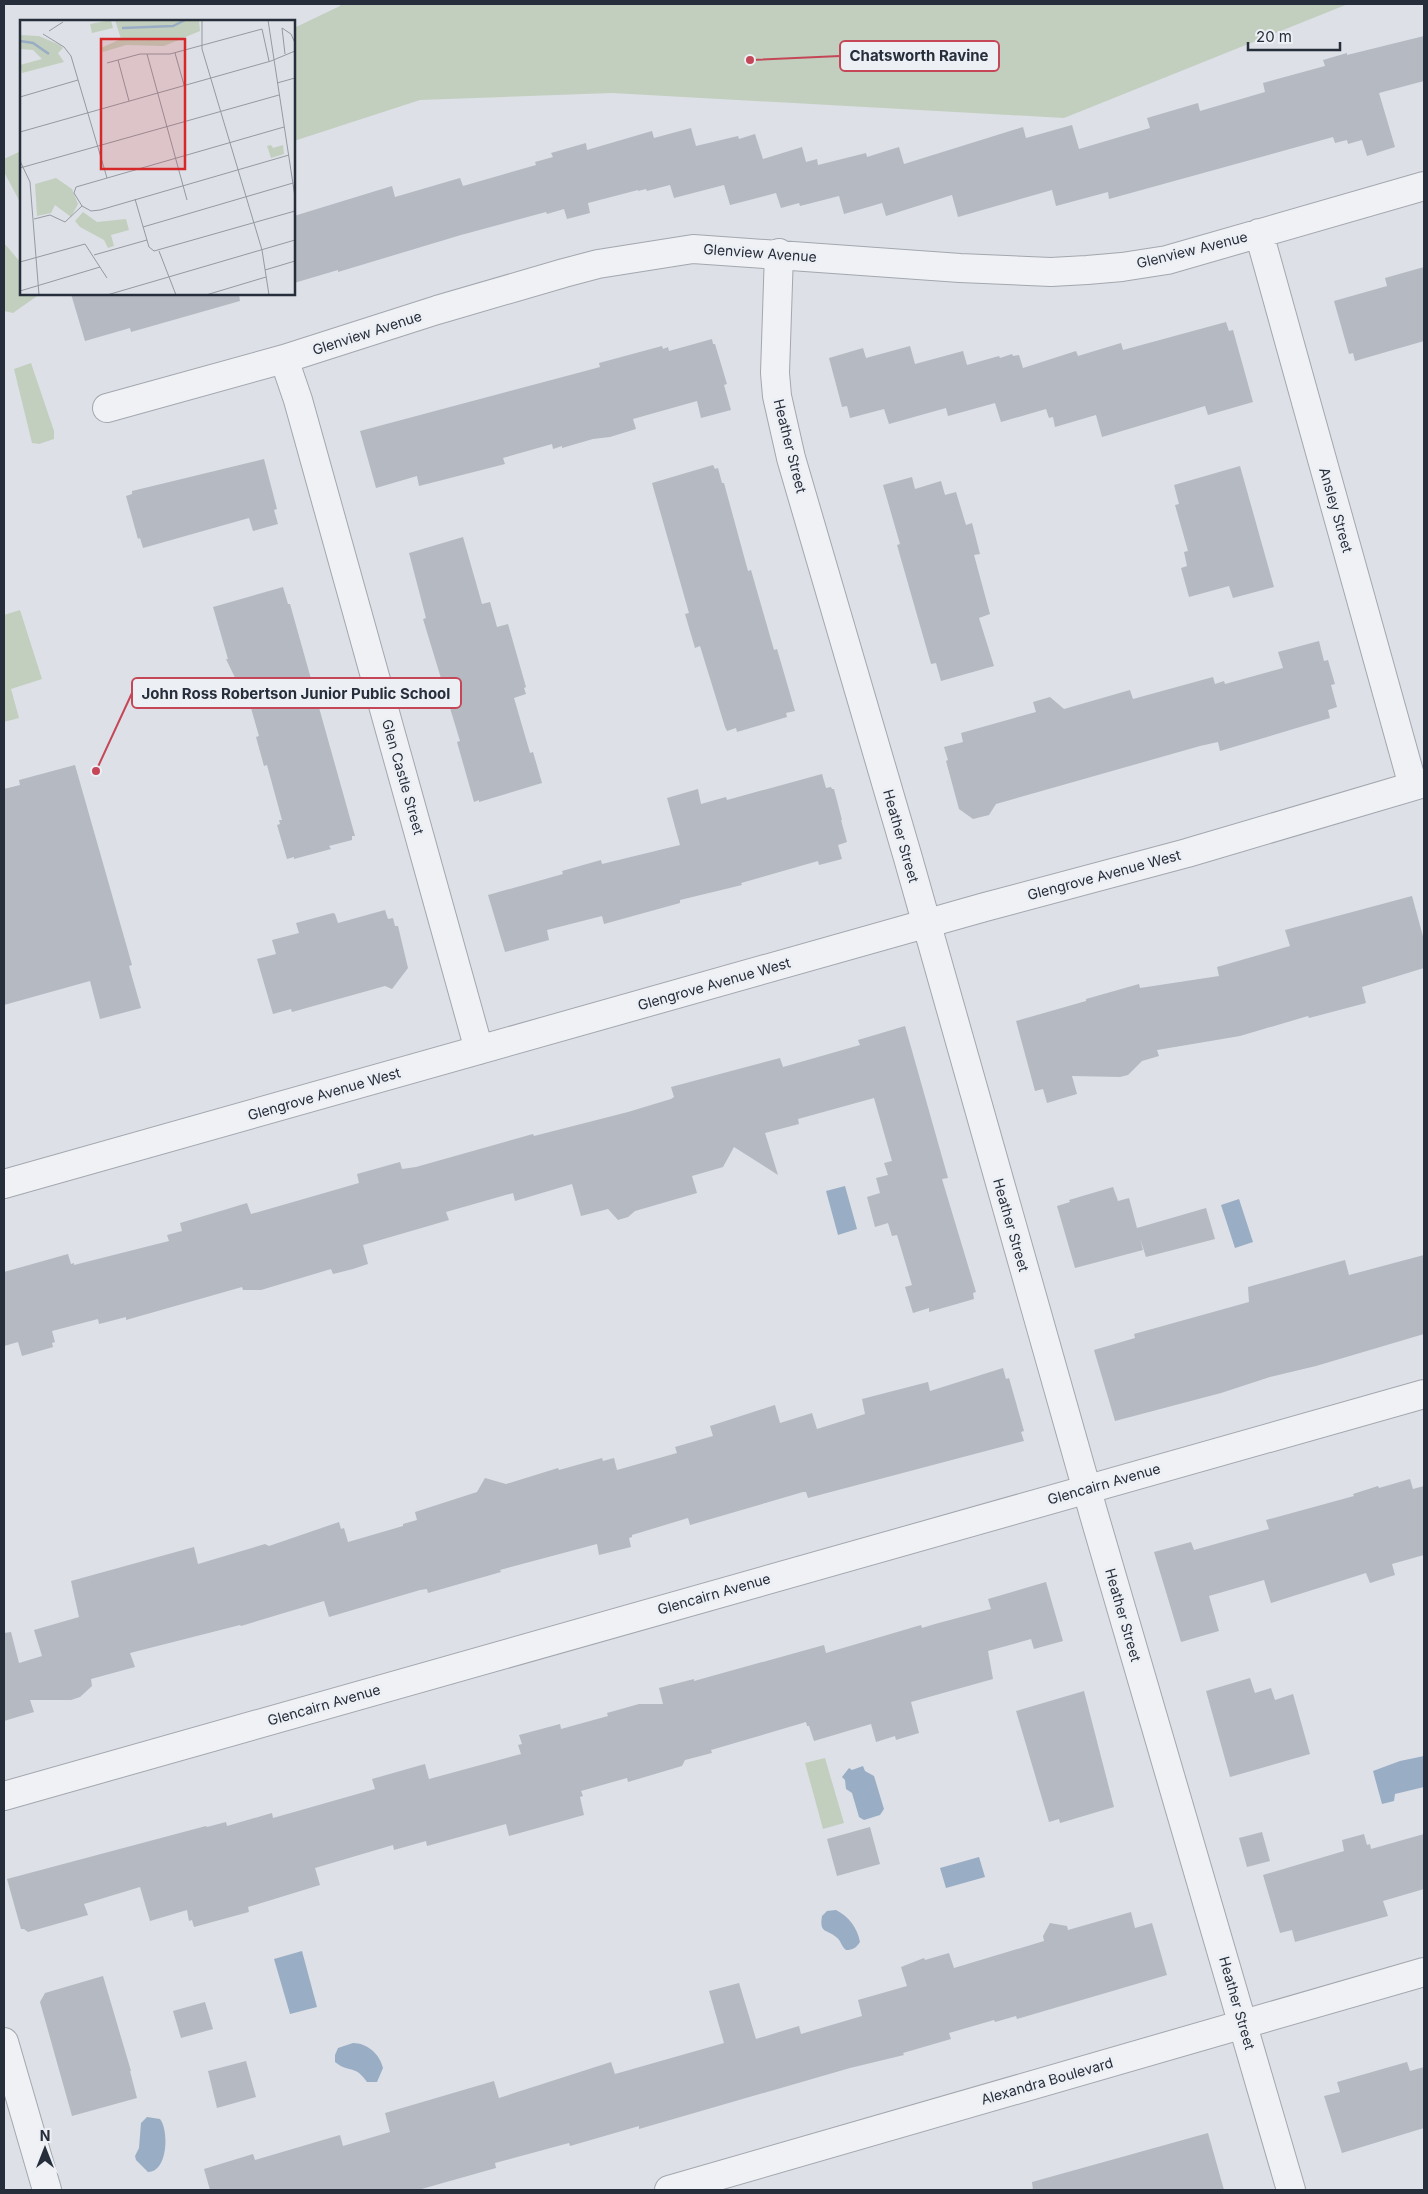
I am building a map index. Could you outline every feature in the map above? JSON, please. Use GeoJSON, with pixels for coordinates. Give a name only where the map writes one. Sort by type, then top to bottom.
{"type":"FeatureCollection","features":[{"type":"Feature","properties":{"kind":"street","name":"Glenview Avenue"},"geometry":{"type":"LineString","coordinates":[[107,408],[284,359],[437,310],[598,264],[693,249],[779,253],[960,268],[1051,272],[1122,267],[1167,260],[1424,186]]}},
{"type":"Feature","properties":{"kind":"street","name":"Ansley Street"},"geometry":{"type":"LineString","coordinates":[[1259,233],[1419,785]]}},
{"type":"Feature","properties":{"kind":"street","name":"Heather Street"},"geometry":{"type":"LineString","coordinates":[[779,253],[775,373],[783,428],[1086,1489],[1291,2190]]}},
{"type":"Feature","properties":{"kind":"street","name":"Glen Castle Street"},"geometry":{"type":"LineString","coordinates":[[284,359],[303,419],[479,1050]]}},
{"type":"Feature","properties":{"kind":"street","name":"Glengrove Avenue West"},"geometry":{"type":"LineString","coordinates":[[4,1184],[1187,852],[1419,785]]}},
{"type":"Feature","properties":{"kind":"street","name":"Glencairn Avenue"},"geometry":{"type":"LineString","coordinates":[[4,1796],[1424,1394]]}},
{"type":"Feature","properties":{"kind":"street","name":"Alexandra Boulevard"},"geometry":{"type":"LineString","coordinates":[[669,2190],[1424,1972]]}},
{"type":"Feature","properties":{"kind":"street"},"geometry":{"type":"LineString","coordinates":[[4,2042],[47,2190]]}},
{"type":"Feature","properties":{"kind":"green space"},"geometry":{"type":"Polygon","coordinates":[[[340,4],[1348,4],[1064,118],[612,93],[420,100],[295,141],[295,28],[340,6],[340,4]]]}},
{"type":"Feature","properties":{"kind":"green space"},"geometry":{"type":"Polygon","coordinates":[[[20,151],[20,202],[4,172],[4,159],[20,151]]]}},
{"type":"Feature","properties":{"kind":"green space"},"geometry":{"type":"Polygon","coordinates":[[[4,243],[20,262],[20,295],[39,295],[13,313],[4,311],[4,243]]]}},
{"type":"Feature","properties":{"kind":"green space"},"geometry":{"type":"Polygon","coordinates":[[[31,363],[54,431],[54,439],[39,444],[32,443],[14,369],[31,363]]]}},
{"type":"Feature","properties":{"kind":"green space"},"geometry":{"type":"Polygon","coordinates":[[[20,610],[42,679],[11,689],[19,718],[4,722],[4,615],[20,610]]]}},
{"type":"Feature","properties":{"kind":"green space"},"geometry":{"type":"Polygon","coordinates":[[[825,1758],[844,1823],[823,1829],[805,1763],[825,1758]]]}},
{"type":"Feature","properties":{"kind":"water"},"geometry":{"type":"Polygon","coordinates":[[[845,1186],[857,1229],[838,1235],[826,1191],[845,1186]]]}},
{"type":"Feature","properties":{"kind":"water"},"geometry":{"type":"Polygon","coordinates":[[[1239,1199],[1253,1242],[1235,1248],[1221,1205],[1239,1199]]]}},
{"type":"Feature","properties":{"kind":"water"},"geometry":{"type":"Polygon","coordinates":[[[1424,1756],[1424,1787],[1395,1794],[1394,1801],[1382,1804],[1373,1771],[1400,1761],[1424,1756]]]}},
{"type":"Feature","properties":{"kind":"water"},"geometry":{"type":"Polygon","coordinates":[[[863,1766],[865,1771],[874,1776],[884,1809],[880,1815],[864,1820],[859,1817],[852,1793],[846,1789],[845,1780],[842,1777],[849,1768],[852,1770],[863,1766]]]}},
{"type":"Feature","properties":{"kind":"water"},"geometry":{"type":"Polygon","coordinates":[[[979,1857],[985,1877],[946,1888],[940,1868],[979,1857]]]}},
{"type":"Feature","properties":{"kind":"water"},"geometry":{"type":"Polygon","coordinates":[[[836,1910],[849,1919],[855,1927],[860,1942],[852,1949],[846,1950],[838,1938],[822,1926],[822,1916],[827,1911],[836,1910]]]}},
{"type":"Feature","properties":{"kind":"water"},"geometry":{"type":"Polygon","coordinates":[[[302,1951],[317,2007],[290,2014],[274,1959],[302,1951]]]}},
{"type":"Feature","properties":{"kind":"water"},"geometry":{"type":"Polygon","coordinates":[[[353,2043],[368,2047],[379,2058],[383,2068],[377,2082],[367,2082],[359,2073],[335,2062],[338,2048],[353,2043]]]}},
{"type":"Feature","properties":{"kind":"water"},"geometry":{"type":"Polygon","coordinates":[[[147,2117],[160,2119],[165,2132],[163,2158],[155,2170],[148,2172],[136,2160],[135,2156],[139,2148],[141,2123],[147,2117]]]}},
{"type":"Feature","properties":{"kind":"building"},"geometry":{"type":"Polygon","coordinates":[[[1424,36],[1424,81],[1379,93],[1395,147],[1367,156],[1362,140],[1348,144],[1347,140],[1335,143],[1333,137],[1109,199],[1108,192],[1056,206],[1052,190],[958,217],[952,195],[886,216],[882,203],[844,214],[839,196],[800,206],[799,203],[781,208],[776,193],[730,205],[724,185],[674,198],[670,185],[647,191],[646,189],[638,190],[588,203],[590,213],[567,219],[564,209],[547,214],[546,212],[295,283],[295,216],[392,186],[395,197],[460,178],[463,186],[536,165],[535,162],[553,157],[551,153],[586,143],[587,150],[652,131],[654,138],[691,128],[696,146],[738,136],[739,139],[755,134],[763,159],[802,147],[806,162],[817,159],[818,165],[866,153],[867,157],[899,147],[904,164],[1023,127],[1026,138],[1072,125],[1079,149],[1150,128],[1147,118],[1198,103],[1200,111],[1265,92],[1263,83],[1325,66],[1323,60],[1347,53],[1347,55],[1424,36]]]}},
{"type":"Feature","properties":{"kind":"building"},"geometry":{"type":"Polygon","coordinates":[[[1424,267],[1424,341],[1355,361],[1353,353],[1349,354],[1334,301],[1387,286],[1385,278],[1424,267]]]}},
{"type":"Feature","properties":{"kind":"building"},"geometry":{"type":"Polygon","coordinates":[[[71,295],[239,295],[240,301],[131,332],[130,328],[85,341],[71,295]]]}},
{"type":"Feature","properties":{"kind":"building"},"geometry":{"type":"Polygon","coordinates":[[[1226,322],[1229,331],[1233,330],[1253,402],[1208,415],[1205,406],[1102,437],[1096,415],[1055,427],[1053,417],[1049,418],[1046,409],[1001,422],[995,403],[948,416],[946,408],[889,424],[884,409],[850,418],[847,406],[842,407],[829,358],[863,348],[866,358],[910,346],[915,364],[963,351],[967,365],[1012,354],[1013,356],[1019,355],[1023,368],[1076,351],[1078,356],[1121,343],[1123,350],[1226,322]]]}},
{"type":"Feature","properties":{"kind":"building"},"geometry":{"type":"Polygon","coordinates":[[[712,339],[727,384],[724,385],[731,410],[701,418],[697,401],[633,419],[636,429],[610,437],[593,439],[562,448],[562,446],[553,449],[552,444],[503,458],[505,464],[419,486],[417,476],[376,488],[360,431],[600,367],[599,363],[662,346],[663,349],[668,347],[669,351],[712,339]]]}},
{"type":"Feature","properties":{"kind":"building"},"geometry":{"type":"Polygon","coordinates":[[[264,459],[277,509],[274,510],[278,524],[253,531],[249,518],[143,548],[140,538],[138,539],[126,496],[132,494],[132,491],[264,459]]]}},
{"type":"Feature","properties":{"kind":"building"},"geometry":{"type":"Polygon","coordinates":[[[713,465],[715,469],[718,468],[722,483],[724,483],[748,571],[751,570],[774,650],[777,649],[795,711],[786,713],[787,717],[737,732],[736,728],[727,731],[725,727],[700,646],[695,648],[685,614],[689,613],[652,483],[713,465]]]}},
{"type":"Feature","properties":{"kind":"building"},"geometry":{"type":"Polygon","coordinates":[[[1240,466],[1274,587],[1233,598],[1229,586],[1189,597],[1181,568],[1187,566],[1184,552],[1188,551],[1175,505],[1179,504],[1174,485],[1240,466]]]}},
{"type":"Feature","properties":{"kind":"building"},"geometry":{"type":"Polygon","coordinates":[[[912,477],[915,489],[941,481],[945,495],[956,492],[966,525],[972,523],[980,554],[974,555],[990,614],[979,618],[994,666],[941,681],[936,663],[931,664],[897,545],[900,544],[883,485],[912,477]]]}},
{"type":"Feature","properties":{"kind":"building"},"geometry":{"type":"Polygon","coordinates":[[[463,537],[482,604],[490,602],[497,627],[508,624],[526,687],[524,688],[526,694],[514,698],[530,753],[533,752],[542,783],[479,802],[479,800],[474,802],[457,742],[460,741],[423,619],[426,618],[409,553],[463,537]]]}},
{"type":"Feature","properties":{"kind":"building"},"geometry":{"type":"Polygon","coordinates":[[[283,587],[288,604],[290,604],[355,836],[352,836],[352,840],[329,846],[331,849],[294,859],[294,857],[287,859],[277,825],[280,824],[279,820],[282,820],[267,765],[264,766],[256,737],[259,736],[244,684],[239,686],[226,659],[228,659],[213,607],[283,587]]]}},
{"type":"Feature","properties":{"kind":"building"},"geometry":{"type":"Polygon","coordinates":[[[1319,641],[1324,661],[1328,660],[1335,684],[1331,685],[1337,707],[1328,710],[1330,718],[1220,751],[1218,742],[1200,746],[996,804],[989,815],[973,819],[959,809],[944,747],[963,742],[961,733],[1036,712],[1033,702],[1050,697],[1064,709],[1130,690],[1133,699],[1213,677],[1215,684],[1224,681],[1225,684],[1283,668],[1278,652],[1319,641]]]}},
{"type":"Feature","properties":{"kind":"building"},"geometry":{"type":"Polygon","coordinates":[[[75,765],[132,965],[129,966],[141,1008],[100,1019],[90,981],[4,1005],[4,789],[20,785],[19,780],[75,765]]]}},
{"type":"Feature","properties":{"kind":"building"},"geometry":{"type":"Polygon","coordinates":[[[822,774],[826,788],[831,787],[834,789],[842,820],[847,842],[838,845],[842,859],[819,865],[818,861],[741,883],[742,885],[680,900],[680,903],[604,924],[602,916],[547,930],[549,940],[505,952],[488,895],[563,874],[562,871],[601,860],[602,864],[680,845],[667,798],[698,789],[701,804],[726,797],[727,800],[822,774]]]}},
{"type":"Feature","properties":{"kind":"building"},"geometry":{"type":"Polygon","coordinates":[[[1412,896],[1424,940],[1424,968],[1362,987],[1366,1003],[1309,1018],[1308,1016],[1240,1036],[1157,1050],[1159,1056],[1142,1061],[1128,1075],[1120,1077],[1072,1076],[1077,1094],[1047,1103],[1043,1089],[1035,1091],[1016,1021],[1139,984],[1140,988],[1219,976],[1217,967],[1290,946],[1285,930],[1412,896]]]}},
{"type":"Feature","properties":{"kind":"building"},"geometry":{"type":"Polygon","coordinates":[[[385,910],[388,919],[393,918],[395,926],[398,926],[408,968],[392,989],[385,986],[292,1012],[291,1009],[273,1014],[257,959],[276,954],[272,940],[299,933],[296,923],[333,913],[338,923],[385,910]]]}},
{"type":"Feature","properties":{"kind":"building"},"geometry":{"type":"Polygon","coordinates":[[[905,1026],[948,1178],[942,1179],[976,1292],[973,1293],[974,1299],[929,1312],[929,1308],[913,1313],[905,1287],[912,1285],[897,1235],[892,1236],[888,1223],[875,1227],[867,1197],[880,1193],[876,1178],[888,1175],[884,1163],[892,1161],[874,1098],[798,1119],[799,1124],[765,1133],[778,1175],[734,1147],[723,1167],[692,1176],[697,1193],[635,1211],[628,1217],[618,1220],[608,1209],[581,1216],[572,1184],[515,1201],[513,1193],[446,1212],[449,1220],[363,1245],[368,1264],[353,1269],[333,1274],[331,1269],[261,1290],[243,1290],[242,1287],[126,1320],[126,1317],[99,1324],[98,1319],[52,1331],[55,1342],[52,1343],[53,1347],[22,1356],[18,1342],[4,1346],[4,1272],[68,1254],[71,1264],[74,1263],[74,1265],[169,1241],[167,1235],[182,1231],[180,1223],[247,1203],[251,1214],[359,1183],[357,1174],[400,1162],[402,1169],[416,1167],[533,1134],[534,1136],[628,1112],[671,1099],[674,1097],[671,1087],[780,1058],[783,1067],[860,1045],[858,1040],[905,1026]]]}},
{"type":"Feature","properties":{"kind":"building"},"geometry":{"type":"Polygon","coordinates":[[[1113,1187],[1118,1201],[1129,1198],[1137,1228],[1206,1208],[1215,1239],[1146,1257],[1140,1238],[1143,1250],[1075,1268],[1057,1206],[1070,1202],[1069,1200],[1113,1187]]]}},
{"type":"Feature","properties":{"kind":"building"},"geometry":{"type":"Polygon","coordinates":[[[1424,1255],[1424,1334],[1316,1366],[1270,1377],[1221,1393],[1115,1421],[1094,1350],[1135,1338],[1134,1334],[1249,1302],[1248,1287],[1345,1260],[1349,1275],[1424,1255]]]}},
{"type":"Feature","properties":{"kind":"building"},"geometry":{"type":"Polygon","coordinates":[[[1003,1368],[1006,1379],[1009,1378],[1024,1431],[1021,1432],[1024,1441],[808,1498],[806,1492],[803,1492],[690,1525],[688,1518],[632,1535],[629,1538],[631,1547],[599,1555],[597,1544],[500,1570],[501,1572],[428,1593],[427,1589],[420,1590],[329,1617],[324,1601],[241,1626],[130,1653],[135,1667],[91,1679],[92,1686],[80,1697],[71,1700],[30,1700],[34,1712],[4,1721],[4,1633],[11,1632],[19,1663],[42,1656],[34,1630],[79,1617],[71,1581],[194,1547],[198,1564],[265,1544],[269,1546],[339,1522],[341,1529],[344,1528],[348,1542],[403,1526],[403,1524],[417,1520],[415,1512],[477,1492],[485,1478],[506,1484],[558,1468],[559,1470],[602,1458],[603,1461],[614,1458],[617,1470],[677,1453],[675,1447],[713,1436],[710,1426],[775,1405],[780,1423],[812,1413],[817,1429],[865,1414],[862,1399],[928,1382],[930,1391],[1003,1368]]]}},
{"type":"Feature","properties":{"kind":"building"},"geometry":{"type":"Polygon","coordinates":[[[1410,1479],[1413,1489],[1424,1486],[1424,1555],[1392,1564],[1395,1575],[1370,1583],[1366,1573],[1271,1603],[1264,1580],[1209,1596],[1219,1631],[1181,1642],[1154,1552],[1191,1542],[1194,1550],[1269,1529],[1266,1520],[1354,1496],[1353,1494],[1378,1486],[1379,1488],[1410,1479]]]}},
{"type":"Feature","properties":{"kind":"building"},"geometry":{"type":"Polygon","coordinates":[[[1046,1582],[1063,1641],[1034,1649],[1031,1639],[988,1651],[993,1679],[911,1702],[919,1733],[896,1740],[895,1736],[876,1742],[871,1724],[814,1741],[806,1722],[711,1750],[712,1753],[685,1760],[682,1766],[628,1782],[627,1778],[581,1791],[583,1796],[580,1797],[584,1815],[509,1836],[506,1824],[427,1846],[426,1841],[394,1850],[393,1845],[315,1868],[320,1885],[248,1907],[249,1912],[194,1927],[192,1920],[189,1921],[187,1910],[150,1921],[140,1887],[84,1904],[88,1915],[28,1932],[21,1929],[7,1879],[206,1826],[226,1822],[227,1826],[272,1813],[273,1818],[375,1789],[372,1779],[425,1764],[429,1779],[521,1754],[518,1745],[522,1744],[519,1735],[560,1724],[561,1729],[608,1716],[607,1713],[639,1704],[663,1704],[659,1688],[694,1679],[694,1681],[824,1645],[826,1653],[921,1625],[922,1628],[991,1609],[988,1599],[1046,1582]]]}},
{"type":"Feature","properties":{"kind":"building"},"geometry":{"type":"Polygon","coordinates":[[[1250,1678],[1255,1693],[1271,1688],[1275,1700],[1293,1694],[1310,1754],[1230,1777],[1206,1691],[1250,1678]]]}},
{"type":"Feature","properties":{"kind":"building"},"geometry":{"type":"Polygon","coordinates":[[[1084,1691],[1114,1807],[1060,1823],[1059,1819],[1049,1822],[1016,1711],[1084,1691]]]}},
{"type":"Feature","properties":{"kind":"building"},"geometry":{"type":"Polygon","coordinates":[[[870,1827],[880,1864],[837,1876],[827,1839],[870,1827]]]}},
{"type":"Feature","properties":{"kind":"building"},"geometry":{"type":"Polygon","coordinates":[[[1262,1832],[1270,1861],[1247,1867],[1239,1838],[1262,1832]]]}},
{"type":"Feature","properties":{"kind":"building"},"geometry":{"type":"Polygon","coordinates":[[[1364,1834],[1367,1845],[1370,1844],[1371,1849],[1424,1834],[1424,1889],[1383,1901],[1388,1916],[1295,1942],[1292,1930],[1280,1933],[1263,1875],[1344,1851],[1342,1840],[1364,1834]]]}},
{"type":"Feature","properties":{"kind":"building"},"geometry":{"type":"Polygon","coordinates":[[[1131,1912],[1135,1928],[1152,1923],[1167,1975],[1017,2019],[1016,2016],[995,2022],[994,2020],[949,2033],[951,2039],[903,2053],[904,2055],[850,2068],[639,2129],[639,2126],[570,2146],[569,2143],[495,2163],[496,2168],[418,2190],[210,2190],[204,2169],[253,2154],[255,2160],[340,2135],[343,2146],[390,2132],[385,2113],[494,2081],[499,2098],[611,2062],[615,2074],[724,2043],[709,1991],[739,1983],[756,2039],[799,2026],[801,2034],[862,2016],[858,2000],[907,1986],[901,1967],[924,1958],[925,1960],[949,1953],[954,1968],[1044,1941],[1043,1936],[1050,1923],[1067,1926],[1068,1930],[1131,1912]]]}},
{"type":"Feature","properties":{"kind":"building"},"geometry":{"type":"Polygon","coordinates":[[[103,1976],[137,2098],[72,2116],[40,2002],[45,1993],[103,1976]]]}},
{"type":"Feature","properties":{"kind":"building"},"geometry":{"type":"Polygon","coordinates":[[[205,2002],[213,2029],[181,2038],[173,2011],[205,2002]]]}},
{"type":"Feature","properties":{"kind":"building"},"geometry":{"type":"Polygon","coordinates":[[[246,2061],[256,2097],[217,2108],[208,2071],[246,2061]]]}},
{"type":"Feature","properties":{"kind":"building"},"geometry":{"type":"Polygon","coordinates":[[[1407,2062],[1410,2071],[1424,2067],[1424,2128],[1342,2153],[1324,2096],[1340,2092],[1337,2082],[1407,2062]]]}},
{"type":"Feature","properties":{"kind":"building"},"geometry":{"type":"Polygon","coordinates":[[[1208,2133],[1224,2190],[1033,2190],[1032,2182],[1208,2133]]]}},
{"type":"Feature","properties":{"kind":"place","name":"Chatsworth Ravine"},"geometry":{"type":"Point","coordinates":[750,60]}},
{"type":"Feature","properties":{"kind":"place","name":"John Ross Robertson Junior Public School"},"geometry":{"type":"Point","coordinates":[96,771]}}]}
